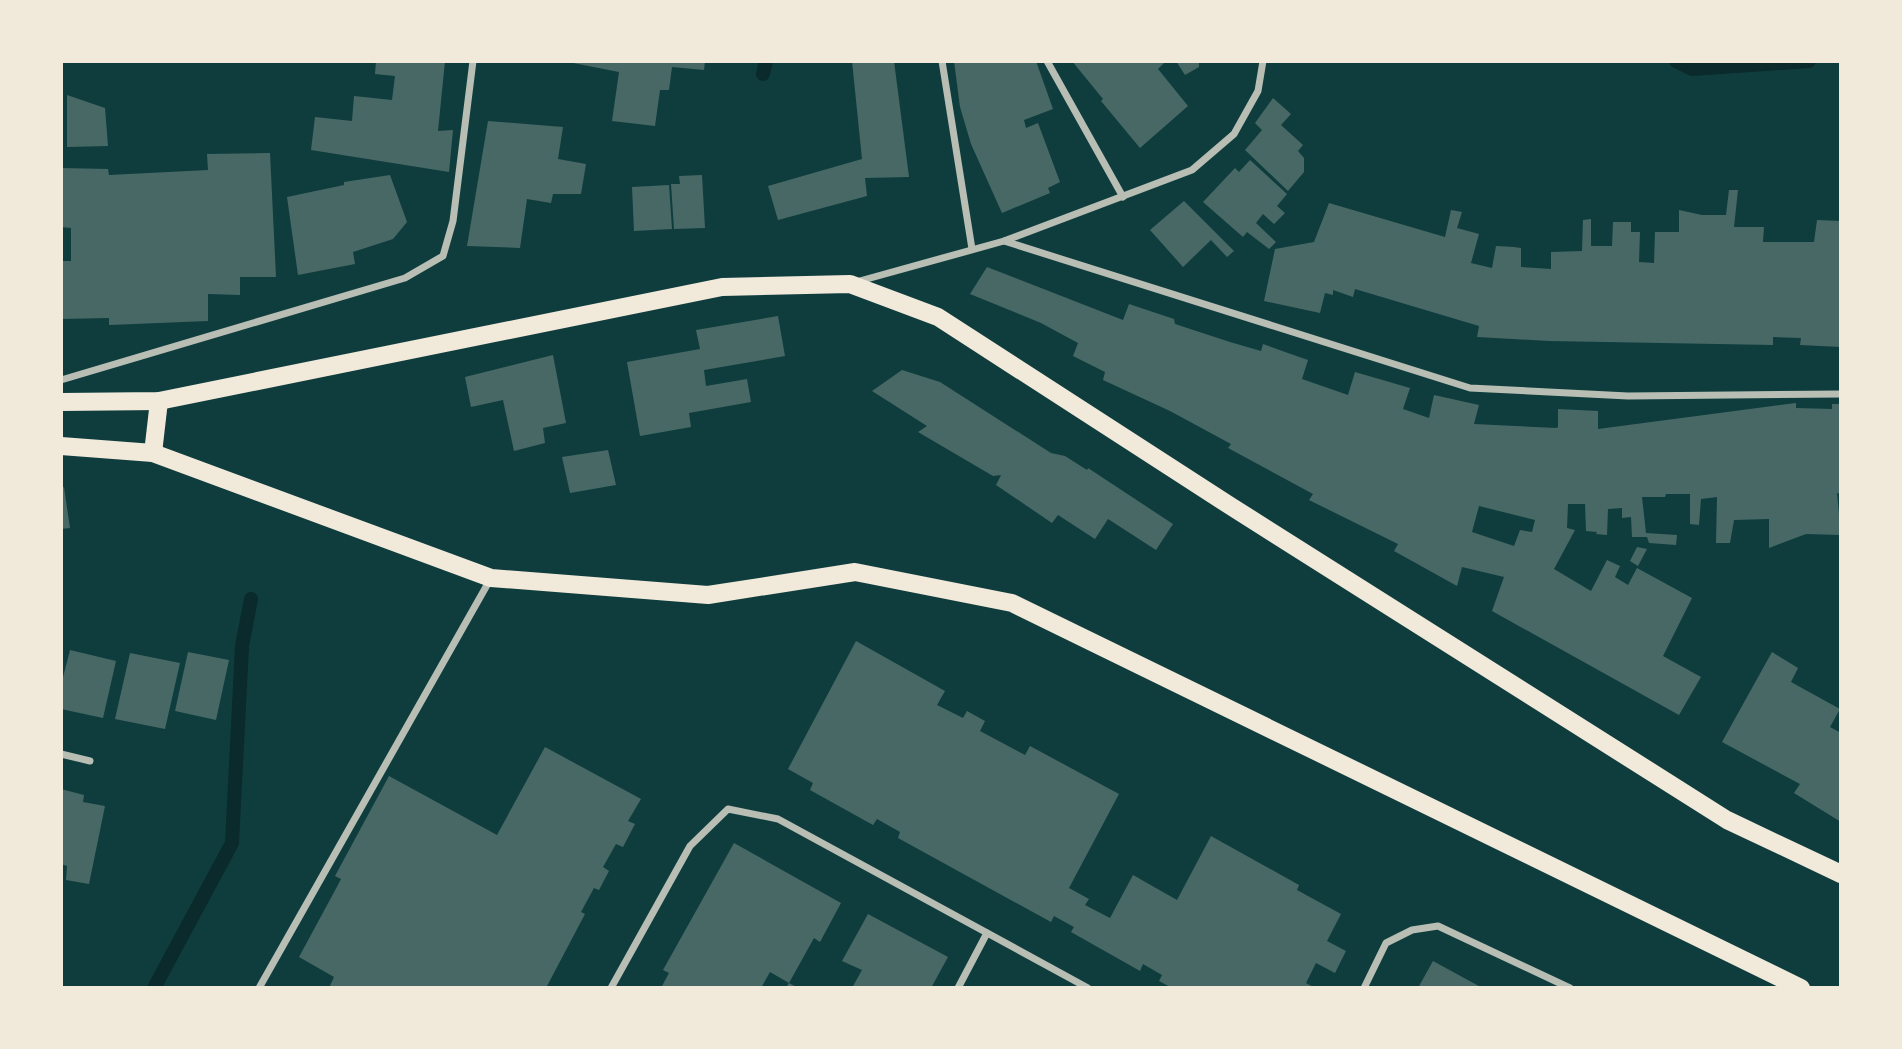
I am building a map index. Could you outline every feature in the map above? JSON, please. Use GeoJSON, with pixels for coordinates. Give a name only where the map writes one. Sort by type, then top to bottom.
{"type":"FeatureCollection","features":[{"type":"Feature","properties":{"kind":"main road"},"geometry":{"type":"LineString","coordinates":[[61,402],[159,401],[722,287],[850,284],[938,317],[1232,508],[1727,820],[1841,874]]}},
{"type":"Feature","properties":{"kind":"main road"},"geometry":{"type":"LineString","coordinates":[[153,453],[159,401]]}},
{"type":"Feature","properties":{"kind":"main road"},"geometry":{"type":"LineString","coordinates":[[61,446],[153,453],[491,578],[708,595],[855,572],[1012,603],[1801,988]]}},
{"type":"Feature","properties":{"kind":"street"},"geometry":{"type":"LineString","coordinates":[[61,380],[405,278],[443,256],[453,221],[473,61]]}},
{"type":"Feature","properties":{"kind":"street"},"geometry":{"type":"LineString","coordinates":[[942,61],[972,249]]}},
{"type":"Feature","properties":{"kind":"street"},"geometry":{"type":"LineString","coordinates":[[1048,61],[1123,197]]}},
{"type":"Feature","properties":{"kind":"street"},"geometry":{"type":"LineString","coordinates":[[850,284],[1004,242],[1192,170],[1234,134],[1258,91],[1263,61]]}},
{"type":"Feature","properties":{"kind":"street"},"geometry":{"type":"LineString","coordinates":[[1004,242],[1470,388],[1628,396],[1841,394]]}},
{"type":"Feature","properties":{"kind":"street"},"geometry":{"type":"LineString","coordinates":[[259,988],[491,578]]}},
{"type":"Feature","properties":{"kind":"street"},"geometry":{"type":"LineString","coordinates":[[61,754],[90,761]]}},
{"type":"Feature","properties":{"kind":"street"},"geometry":{"type":"LineString","coordinates":[[611,988],[690,846],[728,810],[778,819],[1088,988]]}},
{"type":"Feature","properties":{"kind":"street"},"geometry":{"type":"LineString","coordinates":[[1364,988],[1386,943],[1412,930],[1438,926],[1570,988]]}},
{"type":"Feature","properties":{"kind":"street"},"geometry":{"type":"LineString","coordinates":[[958,988],[987,933]]}},
{"type":"Feature","properties":{"kind":"building"},"geometry":{"type":"Polygon","coordinates":[[[376,61],[445,61],[438,131],[453,130],[449,172],[311,150],[315,117],[352,121],[354,96],[392,100],[395,76],[375,74],[376,61]]]}},
{"type":"Feature","properties":{"kind":"building"},"geometry":{"type":"Polygon","coordinates":[[[563,61],[705,61],[704,70],[672,67],[669,90],[660,90],[655,126],[612,121],[619,72],[563,61]]]}},
{"type":"Feature","properties":{"kind":"building"},"geometry":{"type":"Polygon","coordinates":[[[852,61],[894,61],[909,177],[865,178],[867,196],[778,220],[768,186],[862,159],[852,61]]]}},
{"type":"Feature","properties":{"kind":"building"},"geometry":{"type":"Polygon","coordinates":[[[954,61],[1036,61],[1053,109],[1024,120],[1026,128],[1038,123],[1060,182],[1048,188],[1050,193],[1002,213],[971,144],[960,107],[954,61]]]}},
{"type":"Feature","properties":{"kind":"building"},"geometry":{"type":"Polygon","coordinates":[[[1072,61],[1166,61],[1158,69],[1188,106],[1140,148],[1072,61]]]}},
{"type":"Feature","properties":{"kind":"building"},"geometry":{"type":"Polygon","coordinates":[[[1176,61],[1199,61],[1199,67],[1185,75],[1176,61]]]}},
{"type":"Feature","properties":{"kind":"building"},"geometry":{"type":"Polygon","coordinates":[[[67,95],[105,108],[108,146],[67,147],[67,95]]]}},
{"type":"Feature","properties":{"kind":"building"},"geometry":{"type":"Polygon","coordinates":[[[1273,98],[1291,114],[1281,125],[1303,145],[1298,151],[1304,158],[1304,172],[1288,191],[1245,150],[1262,130],[1255,123],[1273,98]]]}},
{"type":"Feature","properties":{"kind":"building"},"geometry":{"type":"Polygon","coordinates":[[[488,121],[563,127],[558,159],[586,164],[581,194],[553,194],[551,203],[527,199],[520,248],[467,246],[488,121]]]}},
{"type":"Feature","properties":{"kind":"building"},"geometry":{"type":"Polygon","coordinates":[[[270,153],[276,277],[240,277],[240,295],[208,294],[208,321],[109,325],[109,318],[61,319],[61,261],[71,261],[71,228],[61,227],[61,168],[108,169],[109,175],[208,170],[207,154],[270,153]]]}},
{"type":"Feature","properties":{"kind":"building"},"geometry":{"type":"Polygon","coordinates":[[[1250,160],[1287,194],[1277,206],[1285,213],[1274,224],[1263,214],[1256,223],[1276,242],[1269,249],[1247,232],[1243,237],[1203,202],[1235,168],[1239,172],[1250,160]]]}},
{"type":"Feature","properties":{"kind":"building"},"geometry":{"type":"Polygon","coordinates":[[[390,175],[407,222],[393,239],[353,252],[355,264],[298,275],[287,197],[344,185],[344,182],[390,175]]]}},
{"type":"Feature","properties":{"kind":"building"},"geometry":{"type":"Polygon","coordinates":[[[702,175],[705,228],[674,229],[671,184],[680,184],[679,176],[702,175]]]}},
{"type":"Feature","properties":{"kind":"building"},"geometry":{"type":"Polygon","coordinates":[[[669,185],[672,229],[634,231],[632,187],[669,185]]]}},
{"type":"Feature","properties":{"kind":"building"},"geometry":{"type":"Polygon","coordinates":[[[1729,190],[1738,190],[1734,227],[1764,227],[1763,242],[1814,242],[1817,220],[1841,221],[1841,347],[1800,345],[1801,338],[1773,337],[1773,345],[1477,337],[1479,326],[1355,289],[1353,297],[1333,290],[1333,295],[1325,293],[1320,313],[1264,301],[1275,249],[1314,242],[1329,203],[1445,237],[1451,210],[1462,212],[1457,228],[1479,234],[1471,263],[1492,268],[1496,246],[1514,247],[1521,248],[1521,267],[1551,269],[1551,252],[1582,251],[1583,220],[1591,219],[1591,246],[1612,246],[1613,222],[1631,222],[1631,232],[1640,232],[1639,262],[1654,263],[1655,232],[1679,232],[1679,210],[1702,215],[1726,215],[1729,190]]]}},
{"type":"Feature","properties":{"kind":"building"},"geometry":{"type":"Polygon","coordinates":[[[1184,201],[1234,251],[1227,257],[1211,240],[1183,267],[1150,230],[1184,201]]]}},
{"type":"Feature","properties":{"kind":"building"},"geometry":{"type":"Polygon","coordinates":[[[987,267],[1123,320],[1129,304],[1174,319],[1175,324],[1230,342],[1261,351],[1263,344],[1308,360],[1302,379],[1348,395],[1355,372],[1410,388],[1403,409],[1429,418],[1434,395],[1479,405],[1474,424],[1556,428],[1558,409],[1598,411],[1598,429],[1796,403],[1796,408],[1832,409],[1832,404],[1841,404],[1841,494],[1837,493],[1841,535],[1806,534],[1769,548],[1769,519],[1734,520],[1730,543],[1716,543],[1717,497],[1701,499],[1699,525],[1690,524],[1690,494],[1666,494],[1665,497],[1642,497],[1646,533],[1677,535],[1676,545],[1649,543],[1647,537],[1632,537],[1631,517],[1622,518],[1622,508],[1608,509],[1607,535],[1586,531],[1585,504],[1568,504],[1567,528],[1575,530],[1554,569],[1591,591],[1607,560],[1620,566],[1615,577],[1628,585],[1637,568],[1692,598],[1663,656],[1701,677],[1679,715],[1492,611],[1504,577],[1462,567],[1457,586],[1394,551],[1398,544],[1309,500],[1313,494],[1228,448],[1231,444],[1170,411],[1103,380],[1105,372],[1073,356],[1078,343],[1041,323],[970,294],[987,267]],[[1479,506],[1472,532],[1514,546],[1520,530],[1532,532],[1535,520],[1479,506]]]}},
{"type":"Feature","properties":{"kind":"building"},"geometry":{"type":"Polygon","coordinates":[[[778,316],[785,356],[704,370],[706,386],[747,379],[751,402],[689,413],[691,427],[640,436],[627,362],[700,349],[696,330],[778,316]]]}},
{"type":"Feature","properties":{"kind":"building"},"geometry":{"type":"Polygon","coordinates":[[[553,355],[566,423],[543,428],[545,443],[514,451],[503,400],[471,407],[465,377],[553,355]]]}},
{"type":"Feature","properties":{"kind":"building"},"geometry":{"type":"Polygon","coordinates":[[[902,370],[940,382],[1051,453],[1065,456],[1087,470],[1088,468],[1173,524],[1156,550],[1108,519],[1095,539],[1058,515],[1052,523],[996,485],[1001,475],[993,476],[918,432],[927,426],[872,391],[902,370]]]}},
{"type":"Feature","properties":{"kind":"building"},"geometry":{"type":"Polygon","coordinates":[[[608,450],[616,485],[570,493],[562,457],[608,450]]]}},
{"type":"Feature","properties":{"kind":"building"},"geometry":{"type":"Polygon","coordinates":[[[64,487],[70,528],[61,529],[61,488],[64,487]]]}},
{"type":"Feature","properties":{"kind":"building"},"geometry":{"type":"Polygon","coordinates":[[[1637,547],[1647,549],[1638,566],[1630,561],[1637,547]]]}},
{"type":"Feature","properties":{"kind":"building"},"geometry":{"type":"Polygon","coordinates":[[[856,641],[945,691],[937,705],[963,718],[967,711],[985,721],[980,731],[1025,755],[1030,746],[1119,794],[1069,888],[1089,899],[1085,905],[1110,918],[1133,875],[1177,900],[1211,836],[1299,885],[1297,890],[1341,914],[1327,941],[1346,951],[1335,973],[1316,963],[1306,983],[1315,988],[1172,988],[1159,981],[1162,975],[1143,964],[1140,971],[1071,932],[1074,927],[1054,916],[1051,922],[898,838],[900,832],[877,819],[873,825],[810,790],[813,783],[788,769],[856,641]]]}},
{"type":"Feature","properties":{"kind":"building"},"geometry":{"type":"Polygon","coordinates":[[[70,650],[116,661],[103,718],[61,709],[61,685],[70,650]]]}},
{"type":"Feature","properties":{"kind":"building"},"geometry":{"type":"Polygon","coordinates":[[[188,652],[229,660],[216,720],[175,711],[188,652]]]}},
{"type":"Feature","properties":{"kind":"building"},"geometry":{"type":"Polygon","coordinates":[[[1772,652],[1798,668],[1791,682],[1840,709],[1830,727],[1841,733],[1841,822],[1794,793],[1800,784],[1722,742],[1772,652]]]}},
{"type":"Feature","properties":{"kind":"building"},"geometry":{"type":"Polygon","coordinates":[[[130,653],[180,663],[165,729],[115,719],[130,653]]]}},
{"type":"Feature","properties":{"kind":"building"},"geometry":{"type":"Polygon","coordinates":[[[545,747],[641,799],[628,821],[635,824],[623,847],[616,844],[603,867],[609,871],[599,890],[594,888],[581,912],[585,914],[546,988],[329,988],[334,977],[299,957],[341,879],[335,876],[389,776],[497,835],[545,747]]]}},
{"type":"Feature","properties":{"kind":"building"},"geometry":{"type":"Polygon","coordinates":[[[61,789],[84,795],[83,802],[105,806],[89,884],[66,880],[67,866],[61,864],[61,789]]]}},
{"type":"Feature","properties":{"kind":"building"},"geometry":{"type":"Polygon","coordinates":[[[734,843],[841,903],[820,942],[814,938],[789,983],[770,972],[761,988],[661,988],[669,973],[663,970],[734,843]]]}},
{"type":"Feature","properties":{"kind":"building"},"geometry":{"type":"Polygon","coordinates":[[[868,914],[948,957],[931,988],[852,988],[862,970],[842,961],[868,914]]]}},
{"type":"Feature","properties":{"kind":"building"},"geometry":{"type":"Polygon","coordinates":[[[1433,961],[1477,985],[1482,988],[1418,988],[1433,961]]]}},
{"type":"Feature","properties":{"kind":"waterway"},"geometry":{"type":"LineString","coordinates":[[763,74],[766,61]]}},
{"type":"Feature","properties":{"kind":"waterway"},"geometry":{"type":"LineString","coordinates":[[1676,61],[1692,69],[1809,61]]}},
{"type":"Feature","properties":{"kind":"waterway"},"geometry":{"type":"LineString","coordinates":[[154,988],[232,843],[242,646],[251,599]]}}]}
